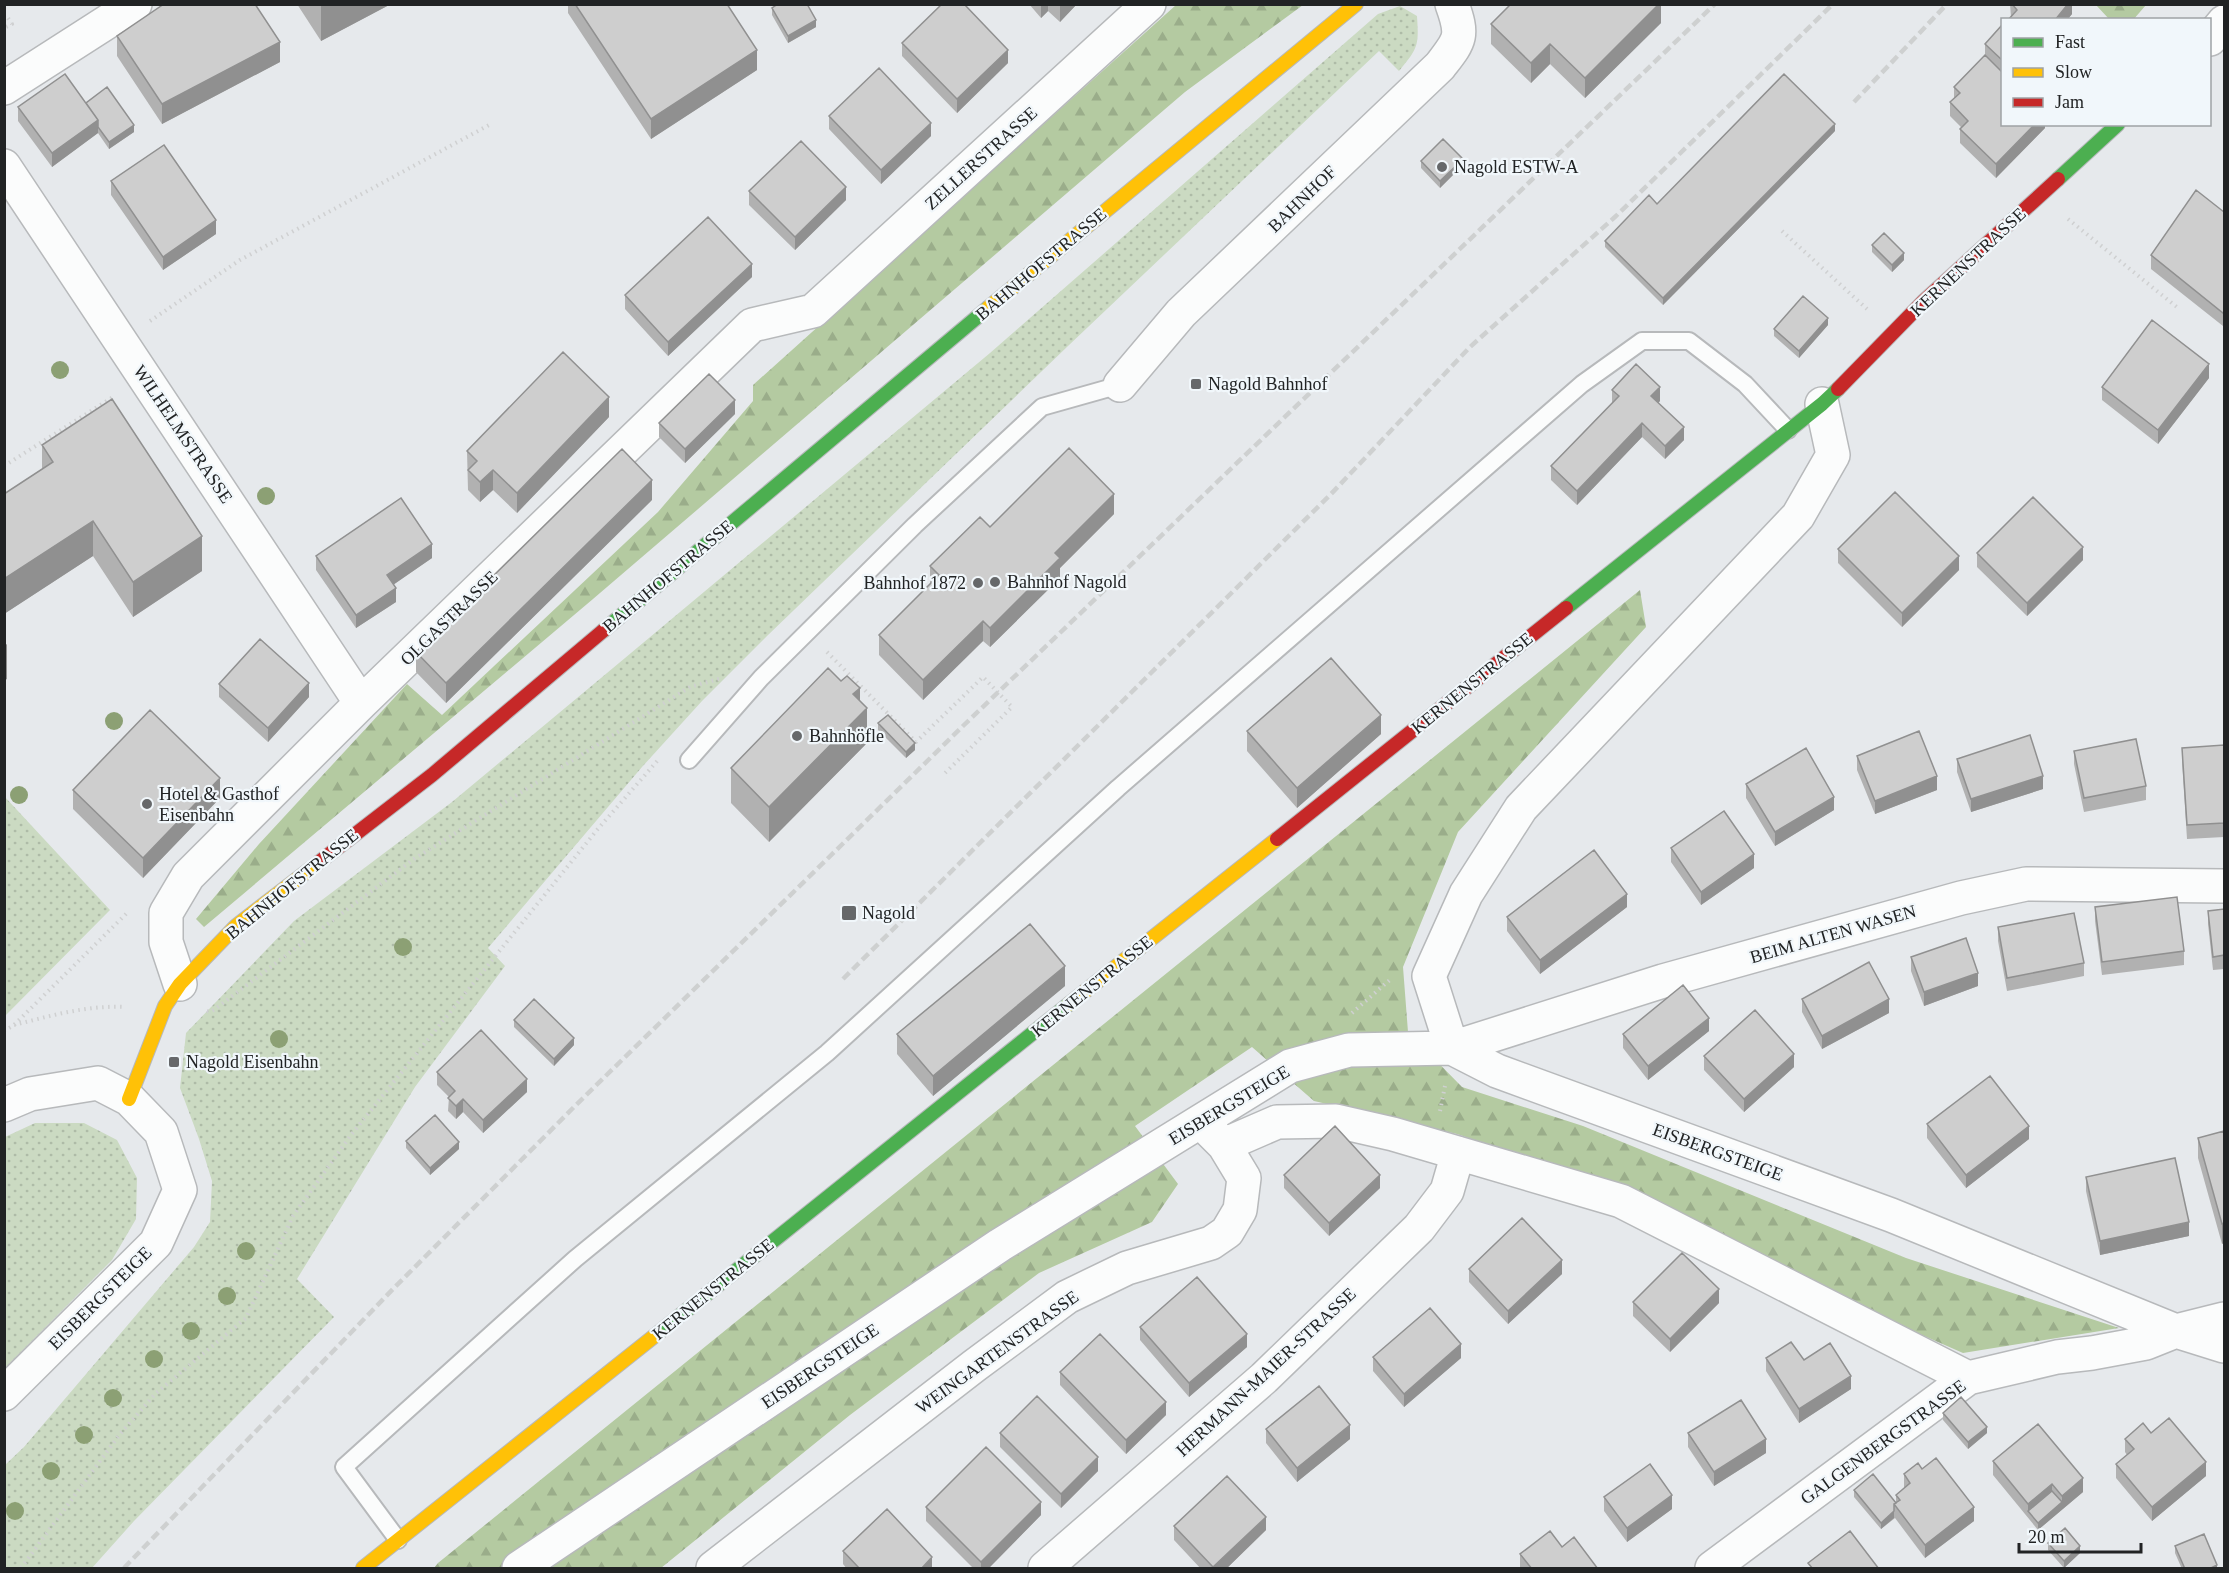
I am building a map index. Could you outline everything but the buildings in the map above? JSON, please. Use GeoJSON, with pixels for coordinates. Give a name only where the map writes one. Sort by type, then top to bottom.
{"type":"FeatureCollection","features":[{"type":"Feature","properties":{"kind":"street"},"geometry":{"type":"LineString","coordinates":[[4,88],[135,4]]}},
{"type":"Feature","properties":{"kind":"street","name":"ZELLERSTRASSE"},"geometry":{"type":"LineString","coordinates":[[813,311],[1149,4]]}},
{"type":"Feature","properties":{"kind":"street","name":"BAHNHOFSTRASSE"},"geometry":{"type":"LineString","coordinates":[[129,1099],[172,995],[236,926],[432,775],[1046,259],[1356,4]]}},
{"type":"Feature","properties":{"kind":"street","name":"BAHNHOF"},"geometry":{"type":"LineString","coordinates":[[1120,385],[1181,313],[1440,66],[1457,45],[1460,26],[1452,4]]}},
{"type":"Feature","properties":{"kind":"street"},"geometry":{"type":"LineString","coordinates":[[2211,38],[2224,22]]}},
{"type":"Feature","properties":{"kind":"street","name":"KERNENSTRASSE"},"geometry":{"type":"LineString","coordinates":[[363,1569],[1821,404],[1865,363],[1923,302],[2116,126]]}},
{"type":"Feature","properties":{"kind":"street","name":"WILHELMSTRASSE"},"geometry":{"type":"LineString","coordinates":[[4,166],[362,703]]}},
{"type":"Feature","properties":{"kind":"street","name":"OLGASTRASSE"},"geometry":{"type":"LineString","coordinates":[[166,912],[188,876],[362,703],[752,325],[813,311]]}},
{"type":"Feature","properties":{"kind":"street"},"geometry":{"type":"LineString","coordinates":[[1452,1048],[1429,976],[1466,894],[1521,808],[1798,516],[1833,455],[1821,404]]}},
{"type":"Feature","properties":{"kind":"street","name":"BEIM ALTEN WASEN"},"geometry":{"type":"LineString","coordinates":[[1452,1048],[1674,978],[1961,898],[2015,886],[2026,884],[2224,886]]}},
{"type":"Feature","properties":{"kind":"street"},"geometry":{"type":"LineString","coordinates":[[166,912],[166,942],[172,995]]}},
{"type":"Feature","properties":{"kind":"street","name":"EISBERGSTEIGE"},"geometry":{"type":"LineString","coordinates":[[519,1569],[1000,1245],[1290,1066],[1349,1050],[1452,1048],[1497,1071],[1891,1215],[2176,1331],[2224,1346]]}},
{"type":"Feature","properties":{"kind":"street"},"geometry":{"type":"LineString","coordinates":[[4,1105],[30,1094],[98,1083],[129,1099]]}},
{"type":"Feature","properties":{"kind":"street","name":"EISBERGSTEIGE"},"geometry":{"type":"LineString","coordinates":[[4,1394],[156,1243],[180,1190],[161,1132],[129,1099]]}},
{"type":"Feature","properties":{"kind":"street","name":"WEINGARTENSTRASSE"},"geometry":{"type":"LineString","coordinates":[[713,1569],[974,1366],[1067,1297],[1127,1268],[1210,1243],[1227,1232],[1240,1210],[1244,1178],[1224,1144],[1200,1121]]}},
{"type":"Feature","properties":{"kind":"street","name":"EISBERGSTEIGE"},"geometry":{"type":"LineString","coordinates":[[1224,1144],[1277,1122],[1336,1121],[1393,1134],[1620,1201],[1968,1378]]}},
{"type":"Feature","properties":{"kind":"street","name":"HERMANN-MAIER-STRASSE"},"geometry":{"type":"LineString","coordinates":[[1045,1569],[1264,1378],[1419,1228],[1447,1191],[1445,1149]]}},
{"type":"Feature","properties":{"kind":"street","name":"GALGENBERGSTRASSE"},"geometry":{"type":"LineString","coordinates":[[1712,1569],[1968,1378],[2057,1357],[2146,1343],[2176,1331],[2224,1319]]}},
{"type":"Feature","properties":{"kind":"lane"},"geometry":{"type":"LineString","coordinates":[[398,1540],[344,1467],[575,1259],[826,1053],[1118,788],[1582,384],[1642,341],[1689,341],[1745,384],[1788,430]]}},
{"type":"Feature","properties":{"kind":"lane"},"geometry":{"type":"LineString","coordinates":[[688,760],[761,678],[915,525],[1042,407],[1120,385]]}},
{"type":"Feature","properties":{"kind":"path"},"geometry":{"type":"LineString","coordinates":[[4,15],[12,24],[4,28]]}},
{"type":"Feature","properties":{"kind":"path"},"geometry":{"type":"LineString","coordinates":[[121,341],[240,260],[489,125]]}},
{"type":"Feature","properties":{"kind":"path"},"geometry":{"type":"LineString","coordinates":[[2039,196],[2178,308]]}},
{"type":"Feature","properties":{"kind":"path"},"geometry":{"type":"LineString","coordinates":[[1782,231],[1869,311]]}},
{"type":"Feature","properties":{"kind":"path"},"geometry":{"type":"LineString","coordinates":[[4,466],[145,377]]}},
{"type":"Feature","properties":{"kind":"path"},"geometry":{"type":"LineString","coordinates":[[841,666],[916,742],[983,677],[1012,707],[942,776]]}},
{"type":"Feature","properties":{"kind":"path"},"geometry":{"type":"LineString","coordinates":[[14,1025],[61,1012],[172,995],[211,1012],[414,859],[690,687],[725,677],[719,686]]}},
{"type":"Feature","properties":{"kind":"path"},"geometry":{"type":"LineString","coordinates":[[902,737],[906,732]]}},
{"type":"Feature","properties":{"kind":"path"},"geometry":{"type":"LineString","coordinates":[[21,1569],[120,1434],[155,1394],[246,1318],[293,1216],[351,1135],[597,830],[664,754]]}},
{"type":"Feature","properties":{"kind":"path"},"geometry":{"type":"LineString","coordinates":[[4,1031],[14,1025],[135,905],[166,912]]}},
{"type":"Feature","properties":{"kind":"path"},"geometry":{"type":"LineString","coordinates":[[1445,1149],[1452,1048]]}},
{"type":"Feature","properties":{"kind":"green space"},"geometry":{"type":"Polygon","coordinates":[[[1176,5],[1303,5],[1185,92],[593,599],[204,927],[196,919],[259,844],[407,684],[442,715],[658,512],[753,401],[753,385],[1176,5]]]}},
{"type":"Feature","properties":{"kind":"green space"},"geometry":{"type":"Polygon","coordinates":[[[2096,5],[2146,5],[2135,18],[2108,18],[2096,5]]]}},
{"type":"Feature","properties":{"kind":"green space"},"geometry":{"type":"Polygon","coordinates":[[[1400,6],[1417,16],[1418,34],[1414,51],[1399,71],[1379,51],[1068,346],[702,701],[642,767],[488,948],[505,966],[415,1087],[297,1279],[334,1317],[134,1521],[92,1568],[5,1568],[5,1465],[24,1447],[194,1247],[210,1222],[212,1181],[180,1088],[186,1033],[294,921],[452,802],[990,353],[1378,14],[1400,6]]]}},
{"type":"Feature","properties":{"kind":"green space"},"geometry":{"type":"Polygon","coordinates":[[[1640,590],[1646,627],[1458,832],[1403,967],[1408,1032],[1462,1087],[1583,1126],[1906,1258],[2119,1328],[1963,1353],[1890,1321],[1637,1195],[1457,1134],[1314,1101],[1252,1047],[1135,1126],[1178,1184],[1152,1222],[1039,1273],[850,1415],[661,1568],[434,1568],[438,1563],[1640,590]]]}},
{"type":"Feature","properties":{"kind":"green space"},"geometry":{"type":"Polygon","coordinates":[[[4,796],[110,910],[5,1016],[4,1016],[4,796]]]}},
{"type":"Feature","properties":{"kind":"green space"},"geometry":{"type":"Polygon","coordinates":[[[35,1123],[84,1123],[117,1140],[137,1178],[136,1219],[112,1260],[5,1368],[5,1137],[35,1123]]]}},
{"type":"Feature","properties":{"kind":"railway"},"geometry":{"type":"LineString","coordinates":[[124,1568],[393,1289],[576,1105],[964,725],[1715,4]]}},
{"type":"Feature","properties":{"kind":"railway"},"geometry":{"type":"LineString","coordinates":[[843,979],[1331,494],[1470,347],[1616,216],[1833,4]]}},
{"type":"Feature","properties":{"kind":"railway"},"geometry":{"type":"LineString","coordinates":[[1854,102],[1947,4]]}},
{"type":"Feature","properties":{"kind":"traffic: fast"},"geometry":{"type":"LineString","coordinates":[[2058,179],[2116,126]]}},
{"type":"Feature","properties":{"kind":"traffic: fast"},"geometry":{"type":"LineString","coordinates":[[604,630],[988,308]]}},
{"type":"Feature","properties":{"kind":"traffic: fast"},"geometry":{"type":"LineString","coordinates":[[1566,608],[1838,389]]}},
{"type":"Feature","properties":{"kind":"traffic: fast"},"geometry":{"type":"LineString","coordinates":[[657,1334],[1069,1004]]}},
{"type":"Feature","properties":{"kind":"traffic: slow"},"geometry":{"type":"LineString","coordinates":[[988,308],[1356,4]]}},
{"type":"Feature","properties":{"kind":"traffic: slow"},"geometry":{"type":"LineString","coordinates":[[1069,1004],[1277,839]]}},
{"type":"Feature","properties":{"kind":"traffic: slow"},"geometry":{"type":"LineString","coordinates":[[129,1099],[165,1006],[180,984],[236,926],[318,863]]}},
{"type":"Feature","properties":{"kind":"traffic: slow"},"geometry":{"type":"LineString","coordinates":[[363,1568],[657,1334]]}},
{"type":"Feature","properties":{"kind":"traffic: jam"},"geometry":{"type":"LineString","coordinates":[[1838,389],[1923,302],[2058,179]]}},
{"type":"Feature","properties":{"kind":"traffic: jam"},"geometry":{"type":"LineString","coordinates":[[1277,839],[1566,608]]}},
{"type":"Feature","properties":{"kind":"traffic: jam"},"geometry":{"type":"LineString","coordinates":[[318,863],[432,775],[604,630]]}},
{"type":"Feature","properties":{"kind":"place","name":"Nagold ESTW-A"},"geometry":{"type":"Point","coordinates":[1442,167]}},
{"type":"Feature","properties":{"kind":"place","name":"Nagold Bahnhof"},"geometry":{"type":"Point","coordinates":[1196,384]}},
{"type":"Feature","properties":{"kind":"place","name":"Bahnhof Nagold"},"geometry":{"type":"Point","coordinates":[995,582]}},
{"type":"Feature","properties":{"kind":"place","name":"Bahnhof 1872"},"geometry":{"type":"Point","coordinates":[978,583]}},
{"type":"Feature","properties":{"kind":"place","name":"Bahnhöfle"},"geometry":{"type":"Point","coordinates":[797,736]}},
{"type":"Feature","properties":{"kind":"place","name":"Hotel & Gasthof Eisenbahn"},"geometry":{"type":"Point","coordinates":[147,804]}},
{"type":"Feature","properties":{"kind":"place","name":"Nagold"},"geometry":{"type":"Point","coordinates":[849,913]}},
{"type":"Feature","properties":{"kind":"place","name":"Nagold Eisenbahn"},"geometry":{"type":"Point","coordinates":[174,1062]}}]}
